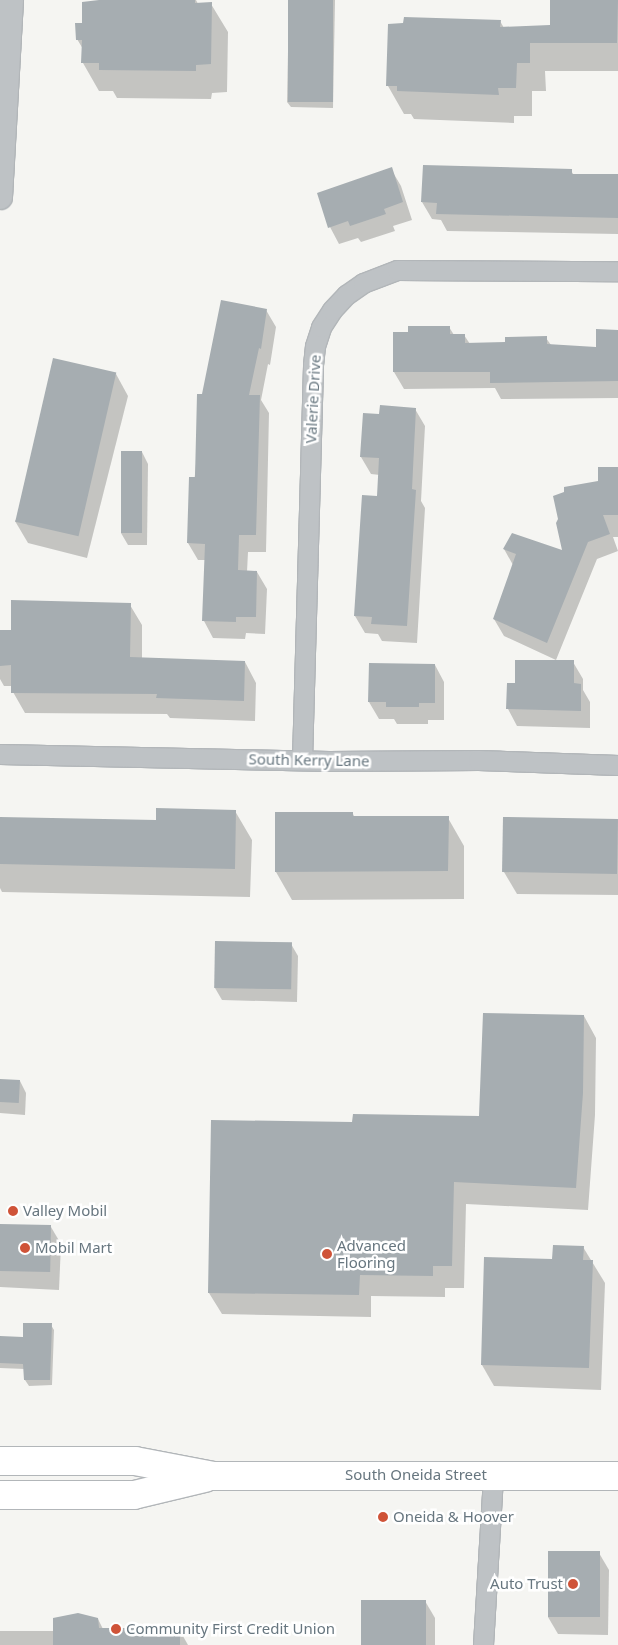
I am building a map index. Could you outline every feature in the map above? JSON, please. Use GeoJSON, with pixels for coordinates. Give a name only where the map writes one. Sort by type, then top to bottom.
{"type":"FeatureCollection","features":[{"type":"Feature","properties":{"kind":"main road","name":"South Oneida Street"},"geometry":{"type":"LineString","coordinates":[[0,1461],[134,1461],[214,1476],[618,1476]]}},
{"type":"Feature","properties":{"kind":"main road","name":"South Oneida Street"},"geometry":{"type":"LineString","coordinates":[[0,1495],[134,1495],[214,1476]]}},
{"type":"Feature","properties":{"kind":"street"},"geometry":{"type":"LineString","coordinates":[[0,197],[11,0]]}},
{"type":"Feature","properties":{"kind":"street","name":"Valerie Drive"},"geometry":{"type":"LineString","coordinates":[[302,760],[313,365],[315,346],[322,327],[332,310],[346,295],[363,283],[397,270],[618,271]]}},
{"type":"Feature","properties":{"kind":"street","name":"South Kerry Lane"},"geometry":{"type":"LineString","coordinates":[[0,754],[302,760],[478,760],[618,765]]}},
{"type":"Feature","properties":{"kind":"street"},"geometry":{"type":"LineString","coordinates":[[484,1645],[493,1475]]}},
{"type":"Feature","properties":{"kind":"building"},"geometry":{"type":"Polygon","coordinates":[[[99,0],[195,0],[195,3],[212,2],[211,64],[196,65],[196,71],[99,70],[99,63],[81,63],[82,40],[76,40],[75,23],[82,23],[82,2],[99,0]]]}},
{"type":"Feature","properties":{"kind":"building"},"geometry":{"type":"Polygon","coordinates":[[[288,0],[333,0],[333,102],[288,102],[288,0]]]}},
{"type":"Feature","properties":{"kind":"building"},"geometry":{"type":"Polygon","coordinates":[[[550,0],[618,0],[617,43],[530,43],[530,63],[517,63],[516,88],[498,88],[499,95],[397,91],[397,86],[386,86],[388,24],[403,23],[404,17],[501,20],[500,27],[550,25],[550,0]]]}},
{"type":"Feature","properties":{"kind":"building"},"geometry":{"type":"Polygon","coordinates":[[[423,165],[572,169],[572,174],[618,174],[618,218],[436,214],[437,203],[421,202],[423,165]]]}},
{"type":"Feature","properties":{"kind":"building"},"geometry":{"type":"Polygon","coordinates":[[[392,167],[403,202],[384,209],[386,214],[350,226],[348,221],[328,228],[317,193],[392,167]]]}},
{"type":"Feature","properties":{"kind":"building"},"geometry":{"type":"Polygon","coordinates":[[[221,300],[267,309],[261,349],[259,348],[249,395],[260,395],[256,535],[239,535],[238,570],[257,571],[256,617],[236,617],[236,622],[202,621],[205,544],[187,543],[189,477],[195,477],[197,394],[202,394],[221,300]]]}},
{"type":"Feature","properties":{"kind":"building"},"geometry":{"type":"Polygon","coordinates":[[[408,326],[450,326],[450,334],[465,334],[465,343],[505,342],[505,337],[547,336],[547,344],[596,347],[596,329],[618,330],[618,381],[490,383],[490,372],[393,372],[393,332],[408,332],[408,326]]]}},
{"type":"Feature","properties":{"kind":"building"},"geometry":{"type":"Polygon","coordinates":[[[53,358],[116,373],[79,536],[15,522],[53,358]]]}},
{"type":"Feature","properties":{"kind":"building"},"geometry":{"type":"Polygon","coordinates":[[[380,405],[416,408],[412,489],[416,490],[407,626],[371,624],[372,617],[354,616],[362,495],[377,496],[379,458],[360,457],[363,413],[379,414],[380,405]]]}},
{"type":"Feature","properties":{"kind":"building"},"geometry":{"type":"Polygon","coordinates":[[[121,451],[142,451],[142,533],[121,533],[121,451]]]}},
{"type":"Feature","properties":{"kind":"building"},"geometry":{"type":"Polygon","coordinates":[[[598,467],[618,467],[618,515],[603,515],[610,534],[588,542],[547,643],[493,619],[516,554],[503,549],[512,533],[562,550],[553,496],[564,492],[564,487],[598,481],[598,467]]]}},
{"type":"Feature","properties":{"kind":"building"},"geometry":{"type":"Polygon","coordinates":[[[11,600],[131,603],[130,657],[245,661],[244,701],[156,698],[157,694],[11,693],[11,665],[0,666],[0,630],[11,630],[11,600]]]}},
{"type":"Feature","properties":{"kind":"building"},"geometry":{"type":"Polygon","coordinates":[[[515,660],[574,660],[574,683],[581,684],[581,711],[506,709],[507,683],[515,683],[515,660]]]}},
{"type":"Feature","properties":{"kind":"building"},"geometry":{"type":"Polygon","coordinates":[[[369,663],[435,664],[435,703],[419,703],[419,707],[386,707],[386,702],[368,702],[369,663]]]}},
{"type":"Feature","properties":{"kind":"building"},"geometry":{"type":"Polygon","coordinates":[[[156,808],[236,810],[235,869],[0,864],[0,817],[156,820],[156,808]]]}},
{"type":"Feature","properties":{"kind":"building"},"geometry":{"type":"Polygon","coordinates":[[[275,812],[353,812],[353,816],[449,816],[448,871],[275,872],[275,812]]]}},
{"type":"Feature","properties":{"kind":"building"},"geometry":{"type":"Polygon","coordinates":[[[503,817],[618,819],[617,874],[502,872],[503,817]]]}},
{"type":"Feature","properties":{"kind":"building"},"geometry":{"type":"Polygon","coordinates":[[[215,941],[292,942],[291,989],[214,988],[215,941]]]}},
{"type":"Feature","properties":{"kind":"building"},"geometry":{"type":"Polygon","coordinates":[[[483,1013],[584,1015],[583,1093],[576,1188],[454,1182],[452,1266],[433,1266],[433,1276],[360,1275],[359,1295],[208,1293],[211,1120],[352,1122],[353,1114],[479,1116],[483,1013]]]}},
{"type":"Feature","properties":{"kind":"building"},"geometry":{"type":"Polygon","coordinates":[[[0,1079],[20,1080],[19,1103],[0,1102],[0,1079]]]}},
{"type":"Feature","properties":{"kind":"building","name":"Mobil Mart"},"geometry":{"type":"Polygon","coordinates":[[[0,1224],[51,1225],[50,1272],[0,1271],[0,1224]]]}},
{"type":"Feature","properties":{"kind":"building"},"geometry":{"type":"Polygon","coordinates":[[[553,1245],[584,1246],[583,1260],[593,1260],[589,1368],[481,1365],[484,1257],[552,1259],[553,1245]]]}},
{"type":"Feature","properties":{"kind":"building"},"geometry":{"type":"Polygon","coordinates":[[[23,1323],[52,1323],[50,1380],[24,1380],[23,1364],[0,1363],[0,1336],[23,1337],[23,1323]]]}},
{"type":"Feature","properties":{"kind":"building","name":"Auto Trust"},"geometry":{"type":"Polygon","coordinates":[[[548,1551],[600,1551],[600,1617],[548,1617],[548,1551]]]}},
{"type":"Feature","properties":{"kind":"building"},"geometry":{"type":"Polygon","coordinates":[[[361,1600],[426,1600],[426,1645],[361,1645],[361,1600]]]}},
{"type":"Feature","properties":{"kind":"building","name":"Community First Credit Union"},"geometry":{"type":"Polygon","coordinates":[[[78,1613],[98,1618],[99,1628],[180,1628],[180,1645],[53,1645],[53,1618],[78,1613]]]}},
{"type":"Feature","properties":{"kind":"place","name":"Valley Mobil"},"geometry":{"type":"Point","coordinates":[13,1211]}},
{"type":"Feature","properties":{"kind":"place","name":"Mobil Mart"},"geometry":{"type":"Point","coordinates":[25,1248]}},
{"type":"Feature","properties":{"kind":"place","name":"Advanced Flooring"},"geometry":{"type":"Point","coordinates":[327,1254]}},
{"type":"Feature","properties":{"kind":"place","name":"Oneida & Hoover"},"geometry":{"type":"Point","coordinates":[383,1517]}},
{"type":"Feature","properties":{"kind":"place","name":"Auto Trust"},"geometry":{"type":"Point","coordinates":[573,1584]}},
{"type":"Feature","properties":{"kind":"place","name":"Community First Credit Union"},"geometry":{"type":"Point","coordinates":[116,1629]}}]}
